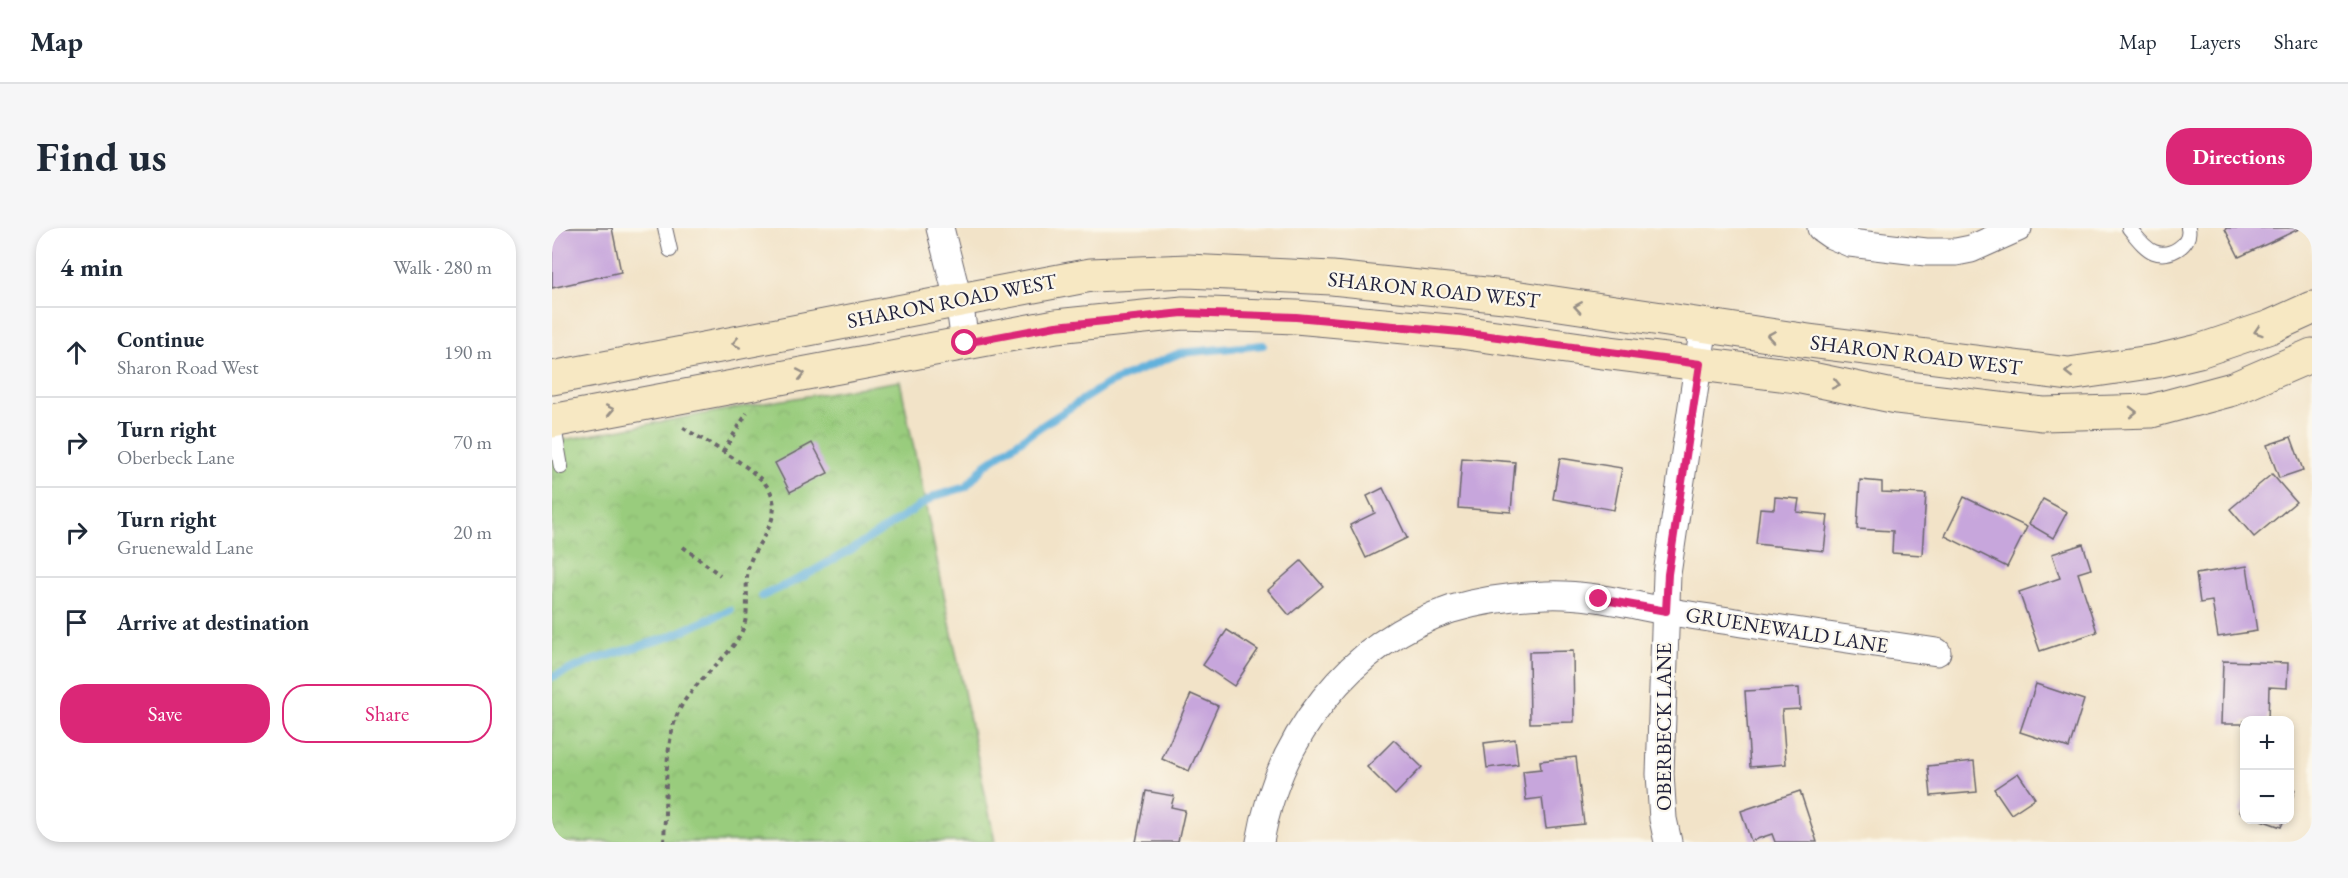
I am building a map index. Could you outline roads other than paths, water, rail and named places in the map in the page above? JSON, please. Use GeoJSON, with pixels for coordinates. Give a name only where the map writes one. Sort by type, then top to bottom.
{"type":"FeatureCollection","features":[{"type":"Feature","properties":{"kind":"main road","name":"SHARON ROAD WEST"},"geometry":{"type":"LineString","coordinates":[[552,378],[1091,275],[1188,271],[1332,278],[1514,297],[1820,343],[2069,374],[2157,361],[2199,351],[2270,327],[2312,308]]}},
{"type":"Feature","properties":{"kind":"main road","name":"SHARON ROAD WEST"},"geometry":{"type":"LineString","coordinates":[[552,421],[1056,326],[1183,313],[1296,317],[1460,332],[1797,376],[1897,397],[2043,414],[2151,411],[2233,389],[2312,355]]}},
{"type":"Feature","properties":{"kind":"street"},"geometry":{"type":"LineString","coordinates":[[940,228],[958,301],[965,343]]}},
{"type":"Feature","properties":{"kind":"street"},"geometry":{"type":"LineString","coordinates":[[1821,228],[1850,243],[1926,252],[1956,252],[1971,249],[2018,228]]}},
{"type":"Feature","properties":{"kind":"street","name":"OBERBECK LANE"},"geometry":{"type":"LineString","coordinates":[[1668,842],[1663,819],[1660,774],[1668,574],[1704,325]]}},
{"type":"Feature","properties":{"kind":"street","name":"GRUENEWALD LANE"},"geometry":{"type":"LineString","coordinates":[[1260,842],[1266,808],[1280,772],[1296,740],[1334,685],[1387,641],[1428,618],[1450,610],[1499,598],[1549,595],[1599,599],[1937,652]]}},
{"type":"Feature","properties":{"kind":"lane"},"geometry":{"type":"LineString","coordinates":[[665,228],[670,250]]}},
{"type":"Feature","properties":{"kind":"lane"},"geometry":{"type":"LineString","coordinates":[[2129,228],[2143,245],[2155,253],[2170,253],[2184,245],[2189,233],[2188,228]]}},
{"type":"Feature","properties":{"kind":"lane"},"geometry":{"type":"LineString","coordinates":[[552,421],[561,467]]}},
{"type":"Feature","properties":{"kind":"waterway"},"geometry":{"type":"LineString","coordinates":[[762,596],[803,577],[859,545],[935,496],[966,487],[985,465],[1107,384],[1180,353],[1263,345]]}},
{"type":"Feature","properties":{"kind":"waterway"},"geometry":{"type":"LineString","coordinates":[[552,677],[594,660],[666,638],[730,610]]}}]}
